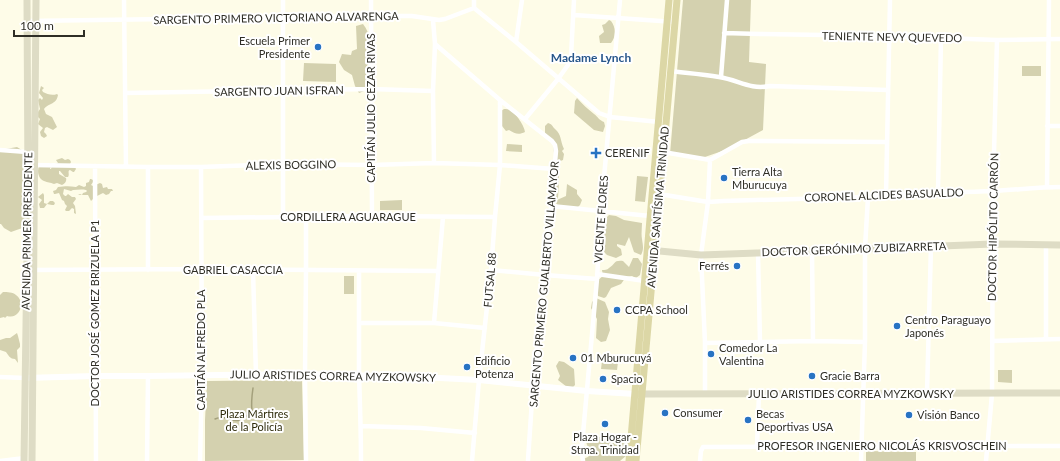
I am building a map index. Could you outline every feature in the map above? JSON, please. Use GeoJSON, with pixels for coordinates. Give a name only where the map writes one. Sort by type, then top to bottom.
{"type":"FeatureCollection","features":[{"type":"Feature","properties":{"kind":"main road","name":"AVENIDA PRIMER PRESIDENTE"},"geometry":{"type":"LineString","coordinates":[[27,0],[28,152],[31,165]]}},
{"type":"Feature","properties":{"kind":"main road","name":"AVENIDA PRIMER PRESIDENTE"},"geometry":{"type":"LineString","coordinates":[[32,459],[29,378],[31,165],[36,0]]}},
{"type":"Feature","properties":{"kind":"main road","name":"AVENIDA SANTÍSIMA TRINIDAD"},"geometry":{"type":"LineString","coordinates":[[636,461],[634,448],[651,250],[650,216],[670,71],[671,22],[669,0]]}},
{"type":"Feature","properties":{"kind":"main road","name":"AVENIDA SANTÍSIMA TRINIDAD"},"geometry":{"type":"LineString","coordinates":[[638,394],[645,281],[660,194],[663,152],[662,122],[671,22],[676,0]]}},
{"type":"Feature","properties":{"kind":"main road","name":"DOCTOR GERÓNIMO ZUBIZARRETA"},"geometry":{"type":"LineString","coordinates":[[651,250],[701,255],[993,244],[1060,245]]}},
{"type":"Feature","properties":{"kind":"main road","name":"AVENIDA PRIMER PRESIDENTE"},"geometry":{"type":"LineString","coordinates":[[24,459],[29,378]]}},
{"type":"Feature","properties":{"kind":"main road","name":"JULIO ARISTIDES CORREA MYZKOWSKY"},"geometry":{"type":"LineString","coordinates":[[638,394],[1060,393]]}},
{"type":"Feature","properties":{"kind":"main road","name":"AVENIDA SANTÍSIMA TRINIDAD"},"geometry":{"type":"LineString","coordinates":[[629,461],[634,448]]}},
{"type":"Feature","properties":{"kind":"street"},"geometry":{"type":"LineString","coordinates":[[124,0],[126,167]]}},
{"type":"Feature","properties":{"kind":"street"},"geometry":{"type":"LineString","coordinates":[[283,0],[283,217]]}},
{"type":"Feature","properties":{"kind":"street","name":"CAPITÁN JULIO CEZAR RIVAS"},"geometry":{"type":"LineString","coordinates":[[371,0],[372,216]]}},
{"type":"Feature","properties":{"kind":"street"},"geometry":{"type":"LineString","coordinates":[[474,0],[474,8],[600,113],[610,117],[662,122]]}},
{"type":"Feature","properties":{"kind":"street"},"geometry":{"type":"LineString","coordinates":[[516,42],[522,0]]}},
{"type":"Feature","properties":{"kind":"street"},"geometry":{"type":"LineString","coordinates":[[525,118],[568,65],[571,56],[574,0]]}},
{"type":"Feature","properties":{"kind":"street","name":"VICENTE FLORES"},"geometry":{"type":"LineString","coordinates":[[583,461],[582,446],[620,0]]}},
{"type":"Feature","properties":{"kind":"street"},"geometry":{"type":"LineString","coordinates":[[720,77],[727,0]]}},
{"type":"Feature","properties":{"kind":"street"},"geometry":{"type":"LineString","coordinates":[[886,195],[888,36],[890,0]]}},
{"type":"Feature","properties":{"kind":"street"},"geometry":{"type":"LineString","coordinates":[[1047,187],[1049,0]]}},
{"type":"Feature","properties":{"kind":"street","name":"SARGENTO PRIMERO VICTORIANO ALVARENGA"},"geometry":{"type":"LineString","coordinates":[[27,21],[370,16],[412,16],[433,20],[445,19],[474,8]]}},
{"type":"Feature","properties":{"kind":"street"},"geometry":{"type":"LineString","coordinates":[[574,15],[671,22]]}},
{"type":"Feature","properties":{"kind":"street"},"geometry":{"type":"LineString","coordinates":[[433,20],[435,44],[433,91],[434,163]]}},
{"type":"Feature","properties":{"kind":"street","name":"TENIENTE NEVY QUEVEDO"},"geometry":{"type":"LineString","coordinates":[[724,33],[941,37],[997,40],[1060,39]]}},
{"type":"Feature","properties":{"kind":"street"},"geometry":{"type":"LineString","coordinates":[[938,192],[941,37]]}},
{"type":"Feature","properties":{"kind":"street","name":"DOCTOR HIPÓLITO CARRÓN"},"geometry":{"type":"LineString","coordinates":[[986,461],[992,394],[993,191],[997,40]]}},
{"type":"Feature","properties":{"kind":"street","name":"SARGENTO PRIMERO GUALBERTO VILLAMAYOR"},"geometry":{"type":"LineString","coordinates":[[435,44],[500,100],[525,118],[552,141],[555,146],[556,151],[545,275],[533,385],[528,460]]}},
{"type":"Feature","properties":{"kind":"street"},"geometry":{"type":"LineString","coordinates":[[670,71],[720,77],[755,88],[770,86],[887,90]]}},
{"type":"Feature","properties":{"kind":"street","name":"SARGENTO JUAN ISFRAN"},"geometry":{"type":"LineString","coordinates":[[126,93],[371,89],[433,91]]}},
{"type":"Feature","properties":{"kind":"street","name":"FUTSAL 88"},"geometry":{"type":"LineString","coordinates":[[472,461],[500,165],[500,100]]}},
{"type":"Feature","properties":{"kind":"street"},"geometry":{"type":"LineString","coordinates":[[1047,126],[1060,126]]}},
{"type":"Feature","properties":{"kind":"street"},"geometry":{"type":"LineString","coordinates":[[663,152],[710,160],[742,142],[748,141],[887,142]]}},
{"type":"Feature","properties":{"kind":"street"},"geometry":{"type":"LineString","coordinates":[[0,150],[28,152]]}},
{"type":"Feature","properties":{"kind":"street"},"geometry":{"type":"LineString","coordinates":[[705,394],[705,343],[701,255],[708,202],[710,160]]}},
{"type":"Feature","properties":{"kind":"street","name":"ALEXIS BOGGINO"},"geometry":{"type":"LineString","coordinates":[[31,165],[201,167],[283,164],[372,165],[434,163],[500,165],[554,169]]}},
{"type":"Feature","properties":{"kind":"street","name":"DOCTOR JOSÉ GOMEZ BRIZUELA P1"},"geometry":{"type":"LineString","coordinates":[[95,166],[96,461]]}},
{"type":"Feature","properties":{"kind":"street"},"geometry":{"type":"LineString","coordinates":[[148,167],[148,270]]}},
{"type":"Feature","properties":{"kind":"street","name":"CAPITÁN ALFREDO PLA"},"geometry":{"type":"LineString","coordinates":[[200,461],[202,375],[201,167]]}},
{"type":"Feature","properties":{"kind":"street","name":"CORONEL ALCIDES BASUALDO"},"geometry":{"type":"LineString","coordinates":[[660,194],[708,202],[723,200],[868,197],[938,192],[993,191],[1060,187]]}},
{"type":"Feature","properties":{"kind":"street"},"geometry":{"type":"LineString","coordinates":[[860,461],[865,342],[865,248],[868,197]]}},
{"type":"Feature","properties":{"kind":"street"},"geometry":{"type":"LineString","coordinates":[[551,206],[650,216]]}},
{"type":"Feature","properties":{"kind":"street","name":"CORDILLERA AGUARAGUE"},"geometry":{"type":"LineString","coordinates":[[201,218],[372,216],[495,217]]}},
{"type":"Feature","properties":{"kind":"street"},"geometry":{"type":"LineString","coordinates":[[306,217],[306,461]]}},
{"type":"Feature","properties":{"kind":"street"},"geometry":{"type":"LineString","coordinates":[[434,323],[443,217]]}},
{"type":"Feature","properties":{"kind":"street"},"geometry":{"type":"LineString","coordinates":[[1046,244],[1046,339]]}},
{"type":"Feature","properties":{"kind":"street"},"geometry":{"type":"LineString","coordinates":[[927,393],[931,246]]}},
{"type":"Feature","properties":{"kind":"street"},"geometry":{"type":"LineString","coordinates":[[758,252],[760,342]]}},
{"type":"Feature","properties":{"kind":"street"},"geometry":{"type":"LineString","coordinates":[[812,252],[813,340]]}},
{"type":"Feature","properties":{"kind":"street","name":"GABRIEL CASACCIA"},"geometry":{"type":"LineString","coordinates":[[30,270],[201,269],[438,271]]}},
{"type":"Feature","properties":{"kind":"street"},"geometry":{"type":"LineString","coordinates":[[253,270],[256,375]]}},
{"type":"Feature","properties":{"kind":"street"},"geometry":{"type":"LineString","coordinates":[[491,270],[545,275],[597,276],[645,281]]}},
{"type":"Feature","properties":{"kind":"street"},"geometry":{"type":"LineString","coordinates":[[359,271],[361,461]]}},
{"type":"Feature","properties":{"kind":"street"},"geometry":{"type":"LineString","coordinates":[[360,323],[434,323],[485,328]]}},
{"type":"Feature","properties":{"kind":"street"},"geometry":{"type":"LineString","coordinates":[[992,341],[1060,339]]}},
{"type":"Feature","properties":{"kind":"street"},"geometry":{"type":"LineString","coordinates":[[705,343],[813,340],[865,342]]}},
{"type":"Feature","properties":{"kind":"street","name":"JULIO ARISTIDES CORREA MYZKOWSKY"},"geometry":{"type":"LineString","coordinates":[[0,377],[29,378],[305,374],[420,377],[479,380],[587,391],[638,394]]}},
{"type":"Feature","properties":{"kind":"street"},"geometry":{"type":"LineString","coordinates":[[147,461],[148,376]]}},
{"type":"Feature","properties":{"kind":"street"},"geometry":{"type":"LineString","coordinates":[[757,446],[759,394]]}},
{"type":"Feature","properties":{"kind":"street"},"geometry":{"type":"LineString","coordinates":[[361,426],[421,428],[475,433]]}},
{"type":"Feature","properties":{"kind":"street","name":"PROFESOR INGENIERO NICOLÁS KRISVOSCHEIN"},"geometry":{"type":"LineString","coordinates":[[700,461],[703,447],[1060,446]]}},
{"type":"Feature","properties":{"kind":"street"},"geometry":{"type":"LineString","coordinates":[[0,461],[32,459]]}},
{"type":"Feature","properties":{"kind":"green space"},"geometry":{"type":"Polygon","coordinates":[[[683,0],[751,0],[749,62],[766,64],[763,130],[728,149],[702,158],[670,154],[683,0]]]}},
{"type":"Feature","properties":{"kind":"green space"},"geometry":{"type":"Polygon","coordinates":[[[609,20],[614,26],[614,38],[611,43],[600,43],[599,36],[604,32],[602,25],[609,20]]]}},
{"type":"Feature","properties":{"kind":"green space"},"geometry":{"type":"Polygon","coordinates":[[[363,24],[368,34],[369,40],[366,51],[370,60],[365,70],[368,79],[367,90],[359,93],[352,75],[344,70],[339,62],[342,54],[351,55],[352,51],[357,49],[356,26],[363,24]]]}},
{"type":"Feature","properties":{"kind":"green space"},"geometry":{"type":"Polygon","coordinates":[[[304,63],[336,64],[336,82],[303,81],[304,63]]]}},
{"type":"Feature","properties":{"kind":"green space"},"geometry":{"type":"Polygon","coordinates":[[[1022,66],[1041,66],[1041,76],[1022,76],[1022,66]]]}},
{"type":"Feature","properties":{"kind":"green space"},"geometry":{"type":"Polygon","coordinates":[[[41,86],[44,88],[42,90],[43,92],[58,95],[54,102],[44,109],[46,114],[52,117],[57,127],[53,130],[47,127],[45,128],[44,132],[47,136],[44,138],[41,136],[40,132],[43,128],[38,124],[40,119],[38,117],[38,112],[40,109],[38,100],[40,98],[42,100],[43,98],[39,93],[41,86]]]}},
{"type":"Feature","properties":{"kind":"green space"},"geometry":{"type":"Polygon","coordinates":[[[577,98],[604,122],[605,126],[603,132],[594,130],[574,113],[575,101],[577,98]]]}},
{"type":"Feature","properties":{"kind":"green space"},"geometry":{"type":"Polygon","coordinates":[[[507,109],[515,114],[522,124],[525,132],[519,134],[509,130],[506,131],[502,126],[501,111],[507,109]]]}},
{"type":"Feature","properties":{"kind":"green space"},"geometry":{"type":"Polygon","coordinates":[[[548,123],[559,134],[564,149],[562,151],[564,154],[563,160],[558,162],[554,153],[553,141],[545,134],[545,126],[548,123]]]}},
{"type":"Feature","properties":{"kind":"green space"},"geometry":{"type":"Polygon","coordinates":[[[507,144],[522,145],[522,152],[506,151],[507,144]]]}},
{"type":"Feature","properties":{"kind":"green space"},"geometry":{"type":"Polygon","coordinates":[[[17,147],[25,152],[25,180],[23,184],[23,193],[25,197],[25,227],[11,232],[0,224],[0,150],[17,147]]]}},
{"type":"Feature","properties":{"kind":"green space"},"geometry":{"type":"Polygon","coordinates":[[[62,158],[65,160],[70,160],[70,164],[67,164],[75,167],[76,169],[74,172],[69,170],[68,177],[65,177],[59,171],[59,174],[66,178],[65,183],[62,185],[57,183],[54,184],[40,179],[38,172],[39,166],[51,163],[51,169],[52,165],[58,163],[56,160],[62,158]]]}},
{"type":"Feature","properties":{"kind":"green space"},"geometry":{"type":"Polygon","coordinates":[[[553,172],[559,175],[558,198],[554,202],[548,197],[550,192],[549,178],[550,174],[553,172]]]}},
{"type":"Feature","properties":{"kind":"green space"},"geometry":{"type":"Polygon","coordinates":[[[637,176],[648,177],[645,202],[635,201],[637,176]]]}},
{"type":"Feature","properties":{"kind":"green space"},"geometry":{"type":"Polygon","coordinates":[[[91,179],[93,182],[91,185],[93,186],[100,183],[102,184],[103,188],[107,187],[113,191],[106,195],[103,193],[97,196],[93,194],[93,199],[91,201],[88,195],[82,195],[87,191],[86,190],[71,191],[64,189],[63,194],[65,196],[68,194],[76,199],[73,203],[76,214],[72,208],[69,211],[65,210],[67,206],[59,193],[54,194],[53,191],[58,187],[76,187],[79,185],[84,187],[91,179]]]}},
{"type":"Feature","properties":{"kind":"green space"},"geometry":{"type":"Polygon","coordinates":[[[567,184],[577,190],[577,194],[582,200],[576,209],[559,207],[556,203],[557,200],[566,196],[567,184]]]}},
{"type":"Feature","properties":{"kind":"green space"},"geometry":{"type":"Polygon","coordinates":[[[43,193],[44,203],[47,204],[44,208],[40,208],[39,204],[42,200],[38,197],[43,193]]]}},
{"type":"Feature","properties":{"kind":"green space"},"geometry":{"type":"Polygon","coordinates":[[[402,200],[402,210],[380,210],[380,201],[402,200]]]}},
{"type":"Feature","properties":{"kind":"green space"},"geometry":{"type":"Polygon","coordinates":[[[50,201],[55,203],[54,205],[47,204],[50,201]]]}},
{"type":"Feature","properties":{"kind":"green space"},"geometry":{"type":"Polygon","coordinates":[[[609,215],[616,216],[624,220],[642,223],[643,251],[641,255],[634,252],[629,237],[625,246],[617,244],[617,246],[621,249],[622,255],[616,258],[607,255],[603,251],[601,242],[602,225],[603,221],[609,215]]]}},
{"type":"Feature","properties":{"kind":"green space"},"geometry":{"type":"Polygon","coordinates":[[[633,258],[638,258],[642,264],[640,275],[636,278],[632,276],[626,277],[621,284],[611,288],[604,298],[598,296],[596,291],[597,281],[603,276],[602,270],[611,267],[616,262],[620,261],[623,261],[629,267],[633,258]]]}},
{"type":"Feature","properties":{"kind":"green space"},"geometry":{"type":"Polygon","coordinates":[[[344,276],[354,276],[354,294],[344,294],[344,276]]]}},
{"type":"Feature","properties":{"kind":"green space"},"geometry":{"type":"Polygon","coordinates":[[[3,292],[13,293],[21,302],[20,310],[12,317],[7,316],[5,318],[0,318],[0,295],[3,292]]]}},
{"type":"Feature","properties":{"kind":"green space"},"geometry":{"type":"Polygon","coordinates":[[[596,298],[605,302],[609,312],[608,319],[610,330],[606,341],[601,342],[596,338],[597,319],[591,308],[592,302],[596,298]]]}},
{"type":"Feature","properties":{"kind":"green space"},"geometry":{"type":"Polygon","coordinates":[[[17,333],[20,344],[20,347],[17,350],[18,363],[6,352],[0,350],[0,340],[10,338],[17,333]]]}},
{"type":"Feature","properties":{"kind":"green space"},"geometry":{"type":"Polygon","coordinates":[[[559,361],[564,362],[574,369],[575,385],[572,388],[567,387],[558,380],[560,376],[556,366],[559,361]]]}},
{"type":"Feature","properties":{"kind":"green space"},"geometry":{"type":"Polygon","coordinates":[[[602,361],[618,362],[617,370],[601,369],[602,361]]]}},
{"type":"Feature","properties":{"kind":"green space"},"geometry":{"type":"Polygon","coordinates":[[[998,370],[1012,370],[1012,383],[998,382],[998,370]]]}},
{"type":"Feature","properties":{"kind":"green space","name":"Plaza Mártires de la Policía"},"geometry":{"type":"Polygon","coordinates":[[[302,380],[304,460],[205,461],[207,381],[302,380]]]}},
{"type":"Feature","properties":{"kind":"green space"},"geometry":{"type":"Polygon","coordinates":[[[591,437],[621,437],[625,442],[627,455],[620,461],[583,461],[583,459],[588,457],[592,452],[586,441],[591,437]]]}},
{"type":"Feature","properties":{"kind":"green space"},"geometry":{"type":"Polygon","coordinates":[[[866,451],[916,452],[916,461],[866,461],[866,451]]]}},
{"type":"Feature","properties":{"kind":"waterway"},"geometry":{"type":"LineString","coordinates":[[215,419],[224,418],[237,421],[246,416],[252,410],[253,388]]}},
{"type":"Feature","properties":{"kind":"place","name":"Escuela Primer Presidente"},"geometry":{"type":"Point","coordinates":[318,47]}},
{"type":"Feature","properties":{"kind":"place","name":"CERENIF"},"geometry":{"type":"Point","coordinates":[596,153]}},
{"type":"Feature","properties":{"kind":"place","name":"Tierra Alta Mburucuya"},"geometry":{"type":"Point","coordinates":[724,178]}},
{"type":"Feature","properties":{"kind":"place","name":"Ferrés"},"geometry":{"type":"Point","coordinates":[737,266]}},
{"type":"Feature","properties":{"kind":"place","name":"CCPA School"},"geometry":{"type":"Point","coordinates":[617,310]}},
{"type":"Feature","properties":{"kind":"place","name":"Centro Paraguayo Japonés"},"geometry":{"type":"Point","coordinates":[897,326]}},
{"type":"Feature","properties":{"kind":"place","name":"Comedor La Valentina"},"geometry":{"type":"Point","coordinates":[711,354]}},
{"type":"Feature","properties":{"kind":"place","name":"01 Mburucuyá"},"geometry":{"type":"Point","coordinates":[573,358]}},
{"type":"Feature","properties":{"kind":"place","name":"Edificio Potenza"},"geometry":{"type":"Point","coordinates":[467,367]}},
{"type":"Feature","properties":{"kind":"place","name":"Gracie Barra"},"geometry":{"type":"Point","coordinates":[812,376]}},
{"type":"Feature","properties":{"kind":"place","name":"Spacio"},"geometry":{"type":"Point","coordinates":[603,379]}},
{"type":"Feature","properties":{"kind":"place","name":"Consumer"},"geometry":{"type":"Point","coordinates":[665,413]}},
{"type":"Feature","properties":{"kind":"place","name":"Visión Banco"},"geometry":{"type":"Point","coordinates":[909,415]}},
{"type":"Feature","properties":{"kind":"place","name":"Becas Deportivas USA"},"geometry":{"type":"Point","coordinates":[748,420]}},
{"type":"Feature","properties":{"kind":"place","name":"Plaza Hogar - Stma. Trinidad"},"geometry":{"type":"Point","coordinates":[605,424]}},
{"type":"Feature","properties":{"kind":"district","name":"Madame Lynch"},"geometry":{"type":"Point","coordinates":[591,58]}}]}
